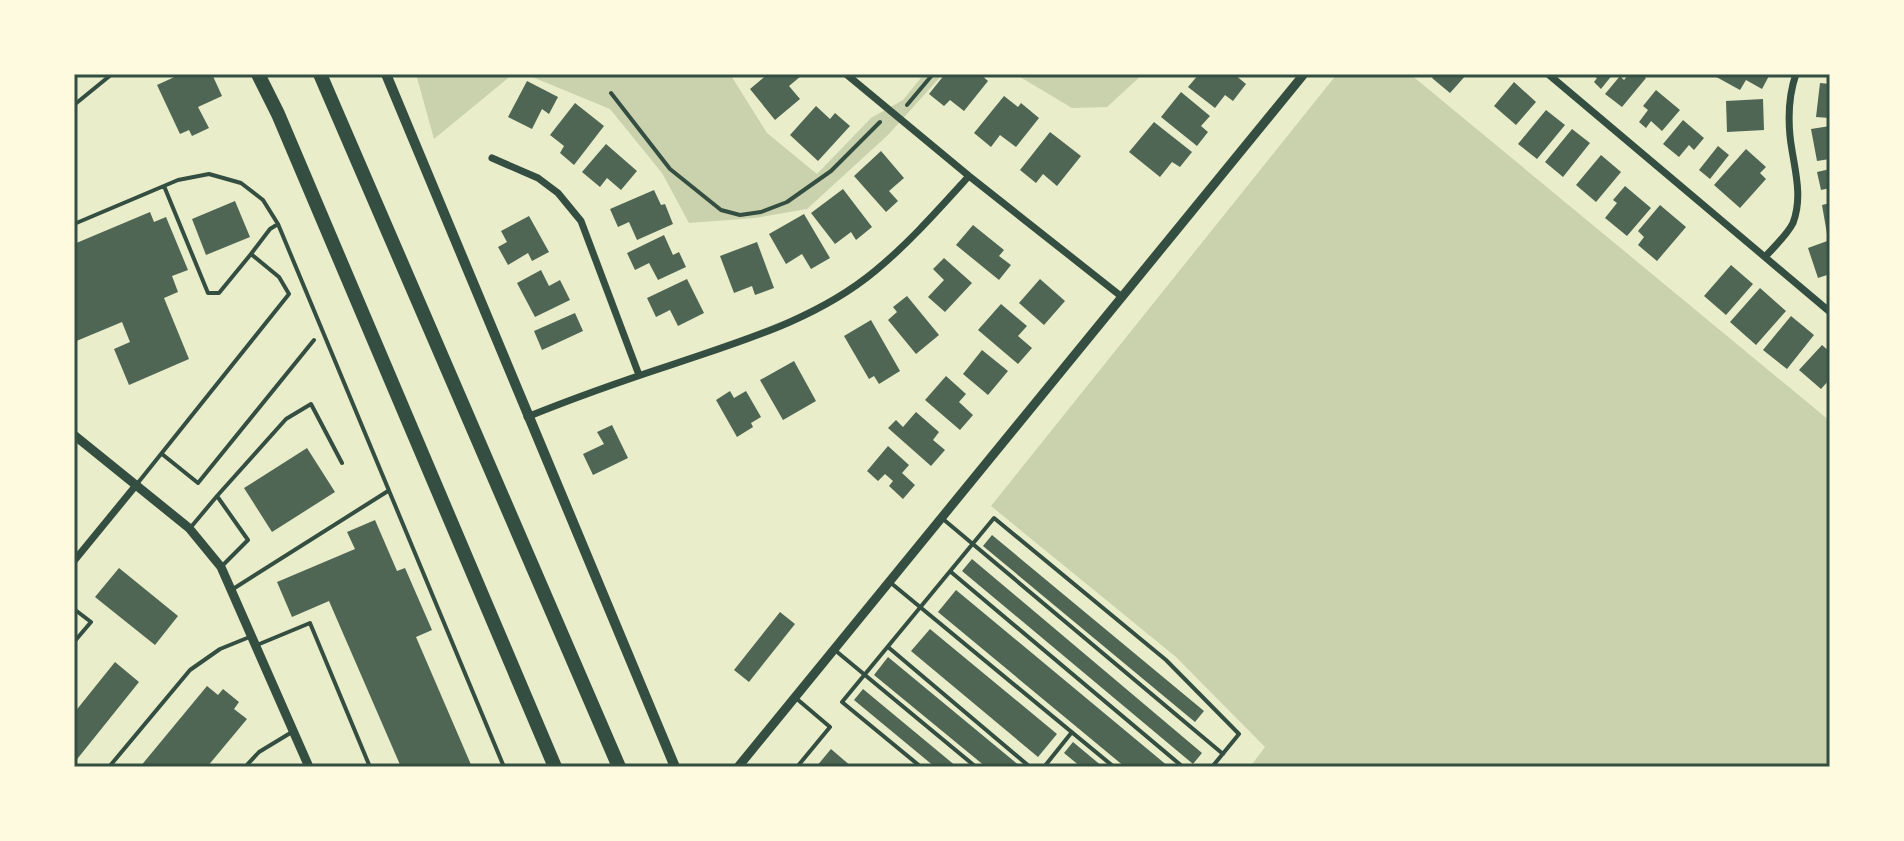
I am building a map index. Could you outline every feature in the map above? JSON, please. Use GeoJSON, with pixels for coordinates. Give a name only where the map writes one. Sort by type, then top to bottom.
{"type":"FeatureCollection","features":[{"type":"Feature","properties":{"kind":"highway"},"geometry":{"type":"LineString","coordinates":[[258,74],[278,114],[555,767]]}},
{"type":"Feature","properties":{"kind":"highway"},"geometry":{"type":"LineString","coordinates":[[323,79],[619,767]]}},
{"type":"Feature","properties":{"kind":"main road"},"geometry":{"type":"LineString","coordinates":[[386,74],[675,767]]}},
{"type":"Feature","properties":{"kind":"street"},"geometry":{"type":"LineString","coordinates":[[846,74],[1122,297]]}},
{"type":"Feature","properties":{"kind":"street"},"geometry":{"type":"LineString","coordinates":[[738,767],[1304,74]]}},
{"type":"Feature","properties":{"kind":"street"},"geometry":{"type":"LineString","coordinates":[[1548,74],[1830,312]]}},
{"type":"Feature","properties":{"kind":"street"},"geometry":{"type":"LineString","coordinates":[[1765,257],[1791,227],[1798,208],[1790,135],[1790,93],[1796,74]]}},
{"type":"Feature","properties":{"kind":"street"},"geometry":{"type":"LineString","coordinates":[[492,158],[538,178],[558,193],[581,221],[639,375]]}},
{"type":"Feature","properties":{"kind":"street"},"geometry":{"type":"LineString","coordinates":[[527,417],[639,375],[766,333],[825,304],[873,273],[969,176]]}},
{"type":"Feature","properties":{"kind":"street"},"geometry":{"type":"LineString","coordinates":[[74,435],[189,528],[221,567],[309,767]]}},
{"type":"Feature","properties":{"kind":"street"},"geometry":{"type":"LineString","coordinates":[[74,561],[137,484]]}},
{"type":"Feature","properties":{"kind":"lane"},"geometry":{"type":"LineString","coordinates":[[74,105],[112,74]]}},
{"type":"Feature","properties":{"kind":"lane"},"geometry":{"type":"LineString","coordinates":[[907,105],[933,74]]}},
{"type":"Feature","properties":{"kind":"lane"},"geometry":{"type":"LineString","coordinates":[[611,93],[670,169],[721,210],[740,215],[761,212],[787,202],[831,171],[880,122]]}},
{"type":"Feature","properties":{"kind":"lane"},"geometry":{"type":"LineString","coordinates":[[74,224],[164,186],[209,174],[241,183],[263,200],[278,224],[504,767]]}},
{"type":"Feature","properties":{"kind":"lane"},"geometry":{"type":"LineString","coordinates":[[164,186],[208,293],[219,293],[270,229],[278,224]]}},
{"type":"Feature","properties":{"kind":"lane"},"geometry":{"type":"LineString","coordinates":[[137,484],[289,294],[279,277],[251,254]]}},
{"type":"Feature","properties":{"kind":"lane"},"geometry":{"type":"LineString","coordinates":[[162,454],[198,483],[314,340]]}},
{"type":"Feature","properties":{"kind":"lane"},"geometry":{"type":"LineString","coordinates":[[189,528],[286,419],[311,404],[342,463]]}},
{"type":"Feature","properties":{"kind":"lane"},"geometry":{"type":"LineString","coordinates":[[233,589],[388,491]]}},
{"type":"Feature","properties":{"kind":"lane"},"geometry":{"type":"LineString","coordinates":[[217,496],[248,540],[221,567]]}},
{"type":"Feature","properties":{"kind":"lane"},"geometry":{"type":"LineString","coordinates":[[941,517],[1223,754]]}},
{"type":"Feature","properties":{"kind":"lane"},"geometry":{"type":"LineString","coordinates":[[921,767],[842,702],[994,518],[1166,660],[1239,734],[1212,767]]}},
{"type":"Feature","properties":{"kind":"lane"},"geometry":{"type":"LineString","coordinates":[[951,572],[1183,767]]}},
{"type":"Feature","properties":{"kind":"lane"},"geometry":{"type":"LineString","coordinates":[[889,581],[1114,767]]}},
{"type":"Feature","properties":{"kind":"lane"},"geometry":{"type":"LineString","coordinates":[[74,609],[91,622],[74,642]]}},
{"type":"Feature","properties":{"kind":"lane"},"geometry":{"type":"LineString","coordinates":[[109,767],[190,670],[220,649],[310,623],[370,767]]}},
{"type":"Feature","properties":{"kind":"lane"},"geometry":{"type":"LineString","coordinates":[[888,647],[1030,767]]}},
{"type":"Feature","properties":{"kind":"lane"},"geometry":{"type":"LineString","coordinates":[[834,650],[976,767]]}},
{"type":"Feature","properties":{"kind":"lane"},"geometry":{"type":"LineString","coordinates":[[795,698],[830,727],[797,767]]}},
{"type":"Feature","properties":{"kind":"lane"},"geometry":{"type":"LineString","coordinates":[[245,767],[259,752],[294,731]]}},
{"type":"Feature","properties":{"kind":"lane"},"geometry":{"type":"LineString","coordinates":[[1044,767],[1072,732]]}},
{"type":"Feature","properties":{"kind":"green space"},"geometry":{"type":"Polygon","coordinates":[[[416,74],[513,74],[434,139],[416,74]]]}},
{"type":"Feature","properties":{"kind":"green space"},"geometry":{"type":"Polygon","coordinates":[[[525,74],[730,74],[767,133],[817,174],[871,118],[903,100],[924,74],[943,74],[888,135],[807,209],[755,218],[689,223],[662,173],[610,109],[525,74]]]}},
{"type":"Feature","properties":{"kind":"green space"},"geometry":{"type":"Polygon","coordinates":[[[1015,74],[1143,74],[1107,107],[1072,108],[1015,74]]]}},
{"type":"Feature","properties":{"kind":"green space"},"geometry":{"type":"Polygon","coordinates":[[[1337,74],[1410,74],[1830,421],[1830,767],[1250,767],[1265,747],[1176,657],[991,506],[1337,74]]]}},
{"type":"Feature","properties":{"kind":"building"},"geometry":{"type":"Polygon","coordinates":[[[181,74],[212,74],[222,96],[198,107],[209,128],[192,136],[189,130],[180,134],[157,85],[181,74]]]}},
{"type":"Feature","properties":{"kind":"building"},"geometry":{"type":"Polygon","coordinates":[[[768,74],[801,76],[789,86],[800,99],[775,120],[750,89],[768,74]]]}},
{"type":"Feature","properties":{"kind":"building"},"geometry":{"type":"Polygon","coordinates":[[[945,74],[980,74],[988,81],[964,111],[950,100],[944,106],[929,94],[945,74]]]}},
{"type":"Feature","properties":{"kind":"building"},"geometry":{"type":"Polygon","coordinates":[[[1199,74],[1234,74],[1246,84],[1233,101],[1225,95],[1215,108],[1188,87],[1199,74]]]}},
{"type":"Feature","properties":{"kind":"building"},"geometry":{"type":"Polygon","coordinates":[[[1435,74],[1467,74],[1450,93],[1432,78],[1435,74]]]}},
{"type":"Feature","properties":{"kind":"building"},"geometry":{"type":"Polygon","coordinates":[[[1591,74],[1613,74],[1601,89],[1594,82],[1597,78],[1591,74]]]}},
{"type":"Feature","properties":{"kind":"building"},"geometry":{"type":"Polygon","coordinates":[[[1629,74],[1641,74],[1646,78],[1622,107],[1605,94],[1620,76],[1624,80],[1629,74]]]}},
{"type":"Feature","properties":{"kind":"building"},"geometry":{"type":"Polygon","coordinates":[[[1711,74],[1770,74],[1762,89],[1746,80],[1740,90],[1711,74]]]}},
{"type":"Feature","properties":{"kind":"building"},"geometry":{"type":"Polygon","coordinates":[[[527,81],[558,97],[549,114],[542,109],[532,129],[508,117],[527,81]]]}},
{"type":"Feature","properties":{"kind":"building"},"geometry":{"type":"Polygon","coordinates":[[[1514,82],[1536,102],[1516,125],[1494,106],[1514,82]]]}},
{"type":"Feature","properties":{"kind":"building"},"geometry":{"type":"Polygon","coordinates":[[[1820,83],[1830,84],[1830,118],[1816,117],[1820,83]]]}},
{"type":"Feature","properties":{"kind":"building"},"geometry":{"type":"Polygon","coordinates":[[[1656,90],[1680,110],[1662,131],[1651,121],[1646,128],[1639,122],[1648,110],[1643,106],[1656,90]]]}},
{"type":"Feature","properties":{"kind":"building"},"geometry":{"type":"Polygon","coordinates":[[[1181,92],[1210,116],[1201,126],[1208,132],[1197,146],[1161,117],[1181,92]]]}},
{"type":"Feature","properties":{"kind":"building"},"geometry":{"type":"Polygon","coordinates":[[[1004,96],[1018,107],[1021,103],[1039,118],[1016,147],[1000,135],[991,147],[974,133],[1004,96]]]}},
{"type":"Feature","properties":{"kind":"building"},"geometry":{"type":"Polygon","coordinates":[[[1763,99],[1764,130],[1727,132],[1726,101],[1763,99]]]}},
{"type":"Feature","properties":{"kind":"building"},"geometry":{"type":"Polygon","coordinates":[[[575,103],[604,126],[574,165],[560,153],[564,146],[550,135],[575,103]]]}},
{"type":"Feature","properties":{"kind":"building"},"geometry":{"type":"Polygon","coordinates":[[[816,106],[830,119],[835,113],[850,126],[818,161],[790,135],[816,106]]]}},
{"type":"Feature","properties":{"kind":"building"},"geometry":{"type":"Polygon","coordinates":[[[1546,110],[1565,125],[1537,159],[1518,144],[1546,110]]]}},
{"type":"Feature","properties":{"kind":"building"},"geometry":{"type":"Polygon","coordinates":[[[1683,120],[1704,138],[1694,150],[1689,145],[1679,157],[1663,144],[1683,120]]]}},
{"type":"Feature","properties":{"kind":"building"},"geometry":{"type":"Polygon","coordinates":[[[1154,122],[1192,152],[1180,167],[1172,162],[1160,177],[1129,152],[1154,122]]]}},
{"type":"Feature","properties":{"kind":"building"},"geometry":{"type":"Polygon","coordinates":[[[1830,126],[1830,159],[1817,161],[1811,129],[1830,126]]]}},
{"type":"Feature","properties":{"kind":"building"},"geometry":{"type":"Polygon","coordinates":[[[1572,129],[1590,143],[1563,177],[1545,162],[1572,129]]]}},
{"type":"Feature","properties":{"kind":"building"},"geometry":{"type":"Polygon","coordinates":[[[1050,132],[1081,156],[1057,186],[1043,174],[1036,183],[1020,170],[1050,132]]]}},
{"type":"Feature","properties":{"kind":"building"},"geometry":{"type":"Polygon","coordinates":[[[606,144],[637,171],[621,190],[607,178],[600,187],[582,172],[606,144]]]}},
{"type":"Feature","properties":{"kind":"building"},"geometry":{"type":"Polygon","coordinates":[[[1718,146],[1729,155],[1710,179],[1699,170],[1718,146]]]}},
{"type":"Feature","properties":{"kind":"building"},"geometry":{"type":"Polygon","coordinates":[[[1746,149],[1766,167],[1760,173],[1766,179],[1740,208],[1714,185],[1746,149]]]}},
{"type":"Feature","properties":{"kind":"building"},"geometry":{"type":"Polygon","coordinates":[[[881,151],[904,178],[889,191],[898,201],[886,212],[854,176],[881,151]]]}},
{"type":"Feature","properties":{"kind":"building"},"geometry":{"type":"Polygon","coordinates":[[[1601,155],[1621,172],[1596,202],[1576,185],[1601,155]]]}},
{"type":"Feature","properties":{"kind":"building"},"geometry":{"type":"Polygon","coordinates":[[[1830,169],[1830,188],[1821,190],[1817,172],[1830,169]]]}},
{"type":"Feature","properties":{"kind":"building"},"geometry":{"type":"Polygon","coordinates":[[[1625,186],[1651,208],[1627,236],[1605,218],[1617,203],[1613,200],[1625,186]]]}},
{"type":"Feature","properties":{"kind":"building"},"geometry":{"type":"Polygon","coordinates":[[[843,189],[872,227],[856,240],[851,232],[835,244],[811,213],[843,189]]]}},
{"type":"Feature","properties":{"kind":"building"},"geometry":{"type":"Polygon","coordinates":[[[654,190],[661,205],[665,204],[673,224],[637,240],[629,222],[618,227],[610,209],[654,190]]]}},
{"type":"Feature","properties":{"kind":"building"},"geometry":{"type":"Polygon","coordinates":[[[235,201],[250,237],[206,255],[192,219],[235,201]]]}},
{"type":"Feature","properties":{"kind":"building"},"geometry":{"type":"Polygon","coordinates":[[[1830,203],[1830,234],[1827,234],[1822,205],[1830,203]]]}},
{"type":"Feature","properties":{"kind":"building"},"geometry":{"type":"Polygon","coordinates":[[[1660,205],[1686,227],[1657,261],[1638,245],[1644,237],[1638,231],[1660,205]]]}},
{"type":"Feature","properties":{"kind":"building"},"geometry":{"type":"Polygon","coordinates":[[[150,212],[154,222],[166,217],[188,270],[172,276],[178,292],[164,298],[189,359],[129,385],[114,349],[130,342],[122,322],[74,342],[74,244],[150,212]]]}},
{"type":"Feature","properties":{"kind":"building"},"geometry":{"type":"Polygon","coordinates":[[[804,214],[830,258],[811,269],[802,254],[786,264],[769,234],[804,214]]]}},
{"type":"Feature","properties":{"kind":"building"},"geometry":{"type":"Polygon","coordinates":[[[529,216],[549,252],[532,261],[528,253],[508,265],[498,247],[507,242],[501,231],[529,216]]]}},
{"type":"Feature","properties":{"kind":"building"},"geometry":{"type":"Polygon","coordinates":[[[973,225],[1004,250],[999,256],[1011,265],[999,280],[956,245],[973,225]]]}},
{"type":"Feature","properties":{"kind":"building"},"geometry":{"type":"Polygon","coordinates":[[[664,235],[673,255],[679,252],[686,267],[658,280],[649,263],[635,270],[627,253],[664,235]]]}},
{"type":"Feature","properties":{"kind":"building"},"geometry":{"type":"Polygon","coordinates":[[[1830,240],[1830,274],[1818,278],[1808,248],[1830,240]]]}},
{"type":"Feature","properties":{"kind":"building"},"geometry":{"type":"Polygon","coordinates":[[[757,242],[774,288],[755,295],[752,286],[734,293],[720,256],[757,242]]]}},
{"type":"Feature","properties":{"kind":"building"},"geometry":{"type":"Polygon","coordinates":[[[944,258],[972,283],[945,312],[928,297],[944,280],[933,269],[944,258]]]}},
{"type":"Feature","properties":{"kind":"building"},"geometry":{"type":"Polygon","coordinates":[[[1731,265],[1753,284],[1726,315],[1704,296],[1731,265]]]}},
{"type":"Feature","properties":{"kind":"building"},"geometry":{"type":"Polygon","coordinates":[[[541,270],[549,286],[560,280],[570,300],[535,317],[517,283],[541,270]]]}},
{"type":"Feature","properties":{"kind":"building"},"geometry":{"type":"Polygon","coordinates":[[[687,279],[704,313],[678,326],[670,310],[656,317],[647,298],[687,279]]]}},
{"type":"Feature","properties":{"kind":"building"},"geometry":{"type":"Polygon","coordinates":[[[1040,279],[1065,301],[1044,325],[1019,303],[1040,279]]]}},
{"type":"Feature","properties":{"kind":"building"},"geometry":{"type":"Polygon","coordinates":[[[1760,288],[1786,311],[1756,345],[1730,322],[1760,288]]]}},
{"type":"Feature","properties":{"kind":"building"},"geometry":{"type":"Polygon","coordinates":[[[907,296],[939,335],[916,354],[888,320],[897,312],[893,307],[907,296]]]}},
{"type":"Feature","properties":{"kind":"building"},"geometry":{"type":"Polygon","coordinates":[[[1001,304],[1027,326],[1018,336],[1032,348],[1018,364],[978,330],[1001,304]]]}},
{"type":"Feature","properties":{"kind":"building"},"geometry":{"type":"Polygon","coordinates":[[[575,313],[583,331],[542,350],[534,331],[575,313]]]}},
{"type":"Feature","properties":{"kind":"building"},"geometry":{"type":"Polygon","coordinates":[[[1791,316],[1814,335],[1787,369],[1763,350],[1791,316]]]}},
{"type":"Feature","properties":{"kind":"building"},"geometry":{"type":"Polygon","coordinates":[[[871,320],[900,371],[879,384],[874,376],[869,379],[844,336],[871,320]]]}},
{"type":"Feature","properties":{"kind":"building"},"geometry":{"type":"Polygon","coordinates":[[[1822,345],[1830,352],[1830,379],[1821,389],[1799,370],[1822,345]]]}},
{"type":"Feature","properties":{"kind":"building"},"geometry":{"type":"Polygon","coordinates":[[[982,350],[1008,371],[988,395],[963,374],[982,350]]]}},
{"type":"Feature","properties":{"kind":"building"},"geometry":{"type":"Polygon","coordinates":[[[794,361],[816,401],[783,420],[760,380],[794,361]]]}},
{"type":"Feature","properties":{"kind":"building"},"geometry":{"type":"Polygon","coordinates":[[[946,376],[966,394],[959,402],[973,415],[960,430],[925,400],[946,376]]]}},
{"type":"Feature","properties":{"kind":"building"},"geometry":{"type":"Polygon","coordinates":[[[730,391],[734,398],[746,391],[761,417],[751,423],[753,427],[737,437],[716,400],[730,391]]]}},
{"type":"Feature","properties":{"kind":"building"},"geometry":{"type":"Polygon","coordinates":[[[916,412],[939,432],[933,440],[945,450],[931,466],[888,428],[896,420],[903,427],[916,412]]]}},
{"type":"Feature","properties":{"kind":"building"},"geometry":{"type":"Polygon","coordinates":[[[612,425],[628,458],[593,475],[583,454],[604,444],[597,432],[612,425]]]}},
{"type":"Feature","properties":{"kind":"building"},"geometry":{"type":"Polygon","coordinates":[[[888,446],[909,465],[902,473],[915,485],[903,499],[889,486],[893,481],[885,474],[878,481],[867,471],[888,446]]]}},
{"type":"Feature","properties":{"kind":"building"},"geometry":{"type":"Polygon","coordinates":[[[307,448],[335,492],[272,532],[244,488],[307,448]]]}},
{"type":"Feature","properties":{"kind":"building"},"geometry":{"type":"Polygon","coordinates":[[[375,520],[397,571],[405,568],[432,630],[416,637],[472,767],[401,767],[329,601],[292,617],[277,582],[355,549],[347,532],[375,520]]]}},
{"type":"Feature","properties":{"kind":"building"},"geometry":{"type":"Polygon","coordinates":[[[992,535],[1204,711],[1195,722],[983,546],[992,535]]]}},
{"type":"Feature","properties":{"kind":"building"},"geometry":{"type":"Polygon","coordinates":[[[972,559],[1202,753],[1193,764],[962,571],[972,559]]]}},
{"type":"Feature","properties":{"kind":"building"},"geometry":{"type":"Polygon","coordinates":[[[119,568],[178,616],[155,645],[95,597],[119,568]]]}},
{"type":"Feature","properties":{"kind":"building"},"geometry":{"type":"Polygon","coordinates":[[[956,590],[1169,767],[1125,767],[938,612],[956,590]]]}},
{"type":"Feature","properties":{"kind":"building"},"geometry":{"type":"Polygon","coordinates":[[[780,612],[795,624],[749,682],[734,670],[780,612]]]}},
{"type":"Feature","properties":{"kind":"building"},"geometry":{"type":"Polygon","coordinates":[[[930,629],[1057,734],[1038,757],[911,651],[930,629]]]}},
{"type":"Feature","properties":{"kind":"building"},"geometry":{"type":"Polygon","coordinates":[[[888,657],[1021,767],[986,767],[874,675],[888,657]]]}},
{"type":"Feature","properties":{"kind":"building"},"geometry":{"type":"Polygon","coordinates":[[[115,662],[139,682],[74,763],[74,713],[115,662]]]}},
{"type":"Feature","properties":{"kind":"building"},"geometry":{"type":"Polygon","coordinates":[[[207,686],[218,695],[223,689],[239,702],[234,709],[247,719],[207,767],[140,767],[207,686]]]}},
{"type":"Feature","properties":{"kind":"building"},"geometry":{"type":"Polygon","coordinates":[[[863,689],[957,767],[935,767],[854,700],[863,689]]]}},
{"type":"Feature","properties":{"kind":"building"},"geometry":{"type":"Polygon","coordinates":[[[1073,742],[1103,767],[1081,767],[1064,753],[1073,742]]]}},
{"type":"Feature","properties":{"kind":"building"},"geometry":{"type":"Polygon","coordinates":[[[831,749],[852,767],[816,767],[831,749]]]}}]}
